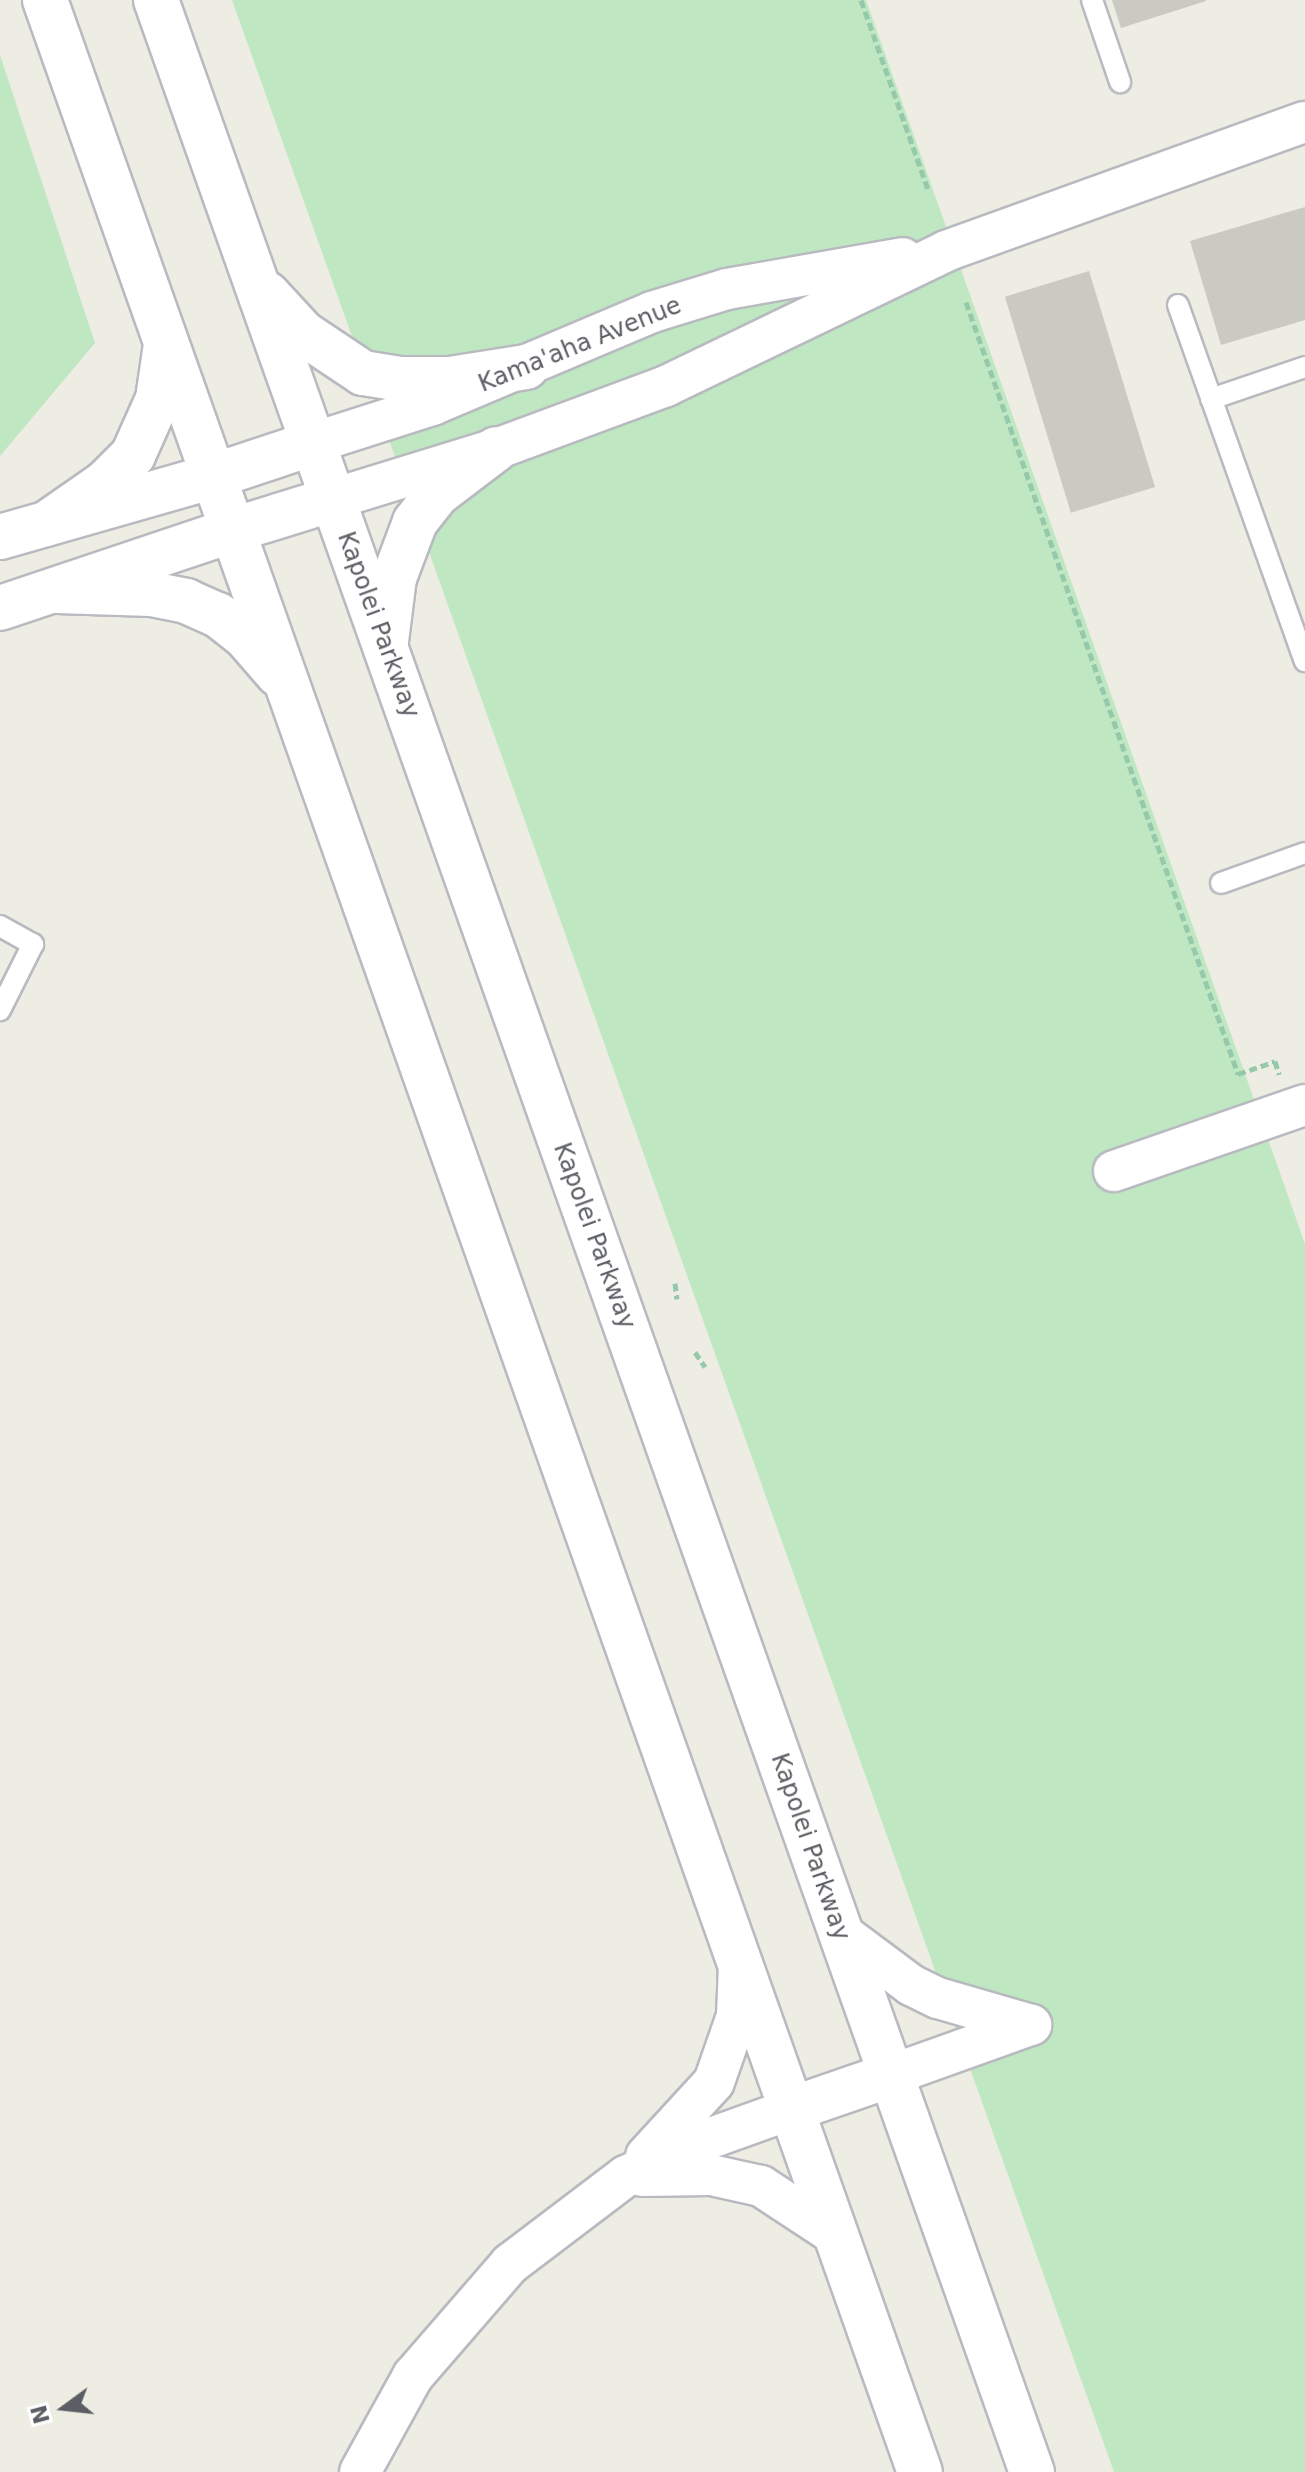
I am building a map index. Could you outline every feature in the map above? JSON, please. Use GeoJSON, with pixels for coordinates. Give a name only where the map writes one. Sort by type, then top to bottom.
{"type":"FeatureCollection","features":[{"type":"Feature","properties":{"kind":"main road"},"geometry":{"type":"LineString","coordinates":[[45,0],[920,2472]]}},
{"type":"Feature","properties":{"kind":"main road","name":"Kapolei Parkway"},"geometry":{"type":"LineString","coordinates":[[156,0],[1032,2472]]}},
{"type":"Feature","properties":{"kind":"main road"},"geometry":{"type":"LineString","coordinates":[[255,281],[303,333],[363,373],[399,379],[450,379],[526,367]]}},
{"type":"Feature","properties":{"kind":"main road"},"geometry":{"type":"LineString","coordinates":[[46,524],[105,483],[133,455],[158,399],[166,342]]}},
{"type":"Feature","properties":{"kind":"main road"},"geometry":{"type":"LineString","coordinates":[[0,537],[214,476],[313,443]]}},
{"type":"Feature","properties":{"kind":"main road"},"geometry":{"type":"LineString","coordinates":[[386,647],[394,578],[415,522],[437,494],[496,449]]}},
{"type":"Feature","properties":{"kind":"main road"},"geometry":{"type":"LineString","coordinates":[[0,608],[333,499]]}},
{"type":"Feature","properties":{"kind":"main road"},"geometry":{"type":"LineString","coordinates":[[57,591],[151,594],[186,601],[218,615],[246,637],[289,685]]}},
{"type":"Feature","properties":{"kind":"main road"},"geometry":{"type":"LineString","coordinates":[[792,2109],[891,2075]]}},
{"type":"Feature","properties":{"kind":"street","name":"Kama'aha Avenue"},"geometry":{"type":"LineString","coordinates":[[333,499],[496,449],[721,362],[946,251],[1305,122]]}},
{"type":"Feature","properties":{"kind":"street","name":"Kama'aha Avenue"},"geometry":{"type":"LineString","coordinates":[[313,443],[526,367],[652,312],[727,289],[946,251]]}},
{"type":"Feature","properties":{"kind":"street"},"geometry":{"type":"LineString","coordinates":[[1114,1171],[1293,1092]]}},
{"type":"Feature","properties":{"kind":"street"},"geometry":{"type":"LineString","coordinates":[[840,1932],[938,1998],[1031,2025],[891,2075]]}},
{"type":"Feature","properties":{"kind":"street"},"geometry":{"type":"LineString","coordinates":[[360,2472],[413,2376],[453,2326],[510,2264],[626,2176],[714,2082],[737,2016],[739,1959]]}},
{"type":"Feature","properties":{"kind":"street"},"geometry":{"type":"LineString","coordinates":[[626,2176],[694,2144],[792,2109]]}},
{"type":"Feature","properties":{"kind":"street"},"geometry":{"type":"LineString","coordinates":[[626,2176],[731,2177],[786,2198],[837,2236]]}},
{"type":"Feature","properties":{"kind":"lane"},"geometry":{"type":"LineString","coordinates":[[1092,0],[1120,82]]}},
{"type":"Feature","properties":{"kind":"lane"},"geometry":{"type":"LineString","coordinates":[[1178,305],[1305,661]]}},
{"type":"Feature","properties":{"kind":"lane"},"geometry":{"type":"LineString","coordinates":[[1211,399],[1305,367]]}},
{"type":"Feature","properties":{"kind":"lane"},"geometry":{"type":"LineString","coordinates":[[1221,883],[1305,853]]}},
{"type":"Feature","properties":{"kind":"lane"},"geometry":{"type":"LineString","coordinates":[[0,926],[33,944],[0,1010]]}},
{"type":"Feature","properties":{"kind":"path"},"geometry":{"type":"LineString","coordinates":[[861,0],[929,192]]}},
{"type":"Feature","properties":{"kind":"path"},"geometry":{"type":"LineString","coordinates":[[966,302],[1238,1074],[1275,1061],[1293,1092]]}},
{"type":"Feature","properties":{"kind":"path"},"geometry":{"type":"LineString","coordinates":[[675,1283],[677,1299]]}},
{"type":"Feature","properties":{"kind":"path"},"geometry":{"type":"LineString","coordinates":[[695,1352],[705,1367]]}},
{"type":"Feature","properties":{"kind":"green space"},"geometry":{"type":"Polygon","coordinates":[[[232,0],[866,0],[1305,1244],[1305,2472],[1114,2472],[232,0]]]}},
{"type":"Feature","properties":{"kind":"green space"},"geometry":{"type":"Polygon","coordinates":[[[0,55],[95,343],[0,456],[0,55]]]}},
{"type":"Feature","properties":{"kind":"building"},"geometry":{"type":"Polygon","coordinates":[[[1112,0],[1205,0],[1206,1],[1121,28],[1112,0]]]}},
{"type":"Feature","properties":{"kind":"building"},"geometry":{"type":"Polygon","coordinates":[[[1305,207],[1305,320],[1221,345],[1190,241],[1305,207]]]}},
{"type":"Feature","properties":{"kind":"building"},"geometry":{"type":"Polygon","coordinates":[[[1089,271],[1155,487],[1071,513],[1005,297],[1089,271]]]}}]}
